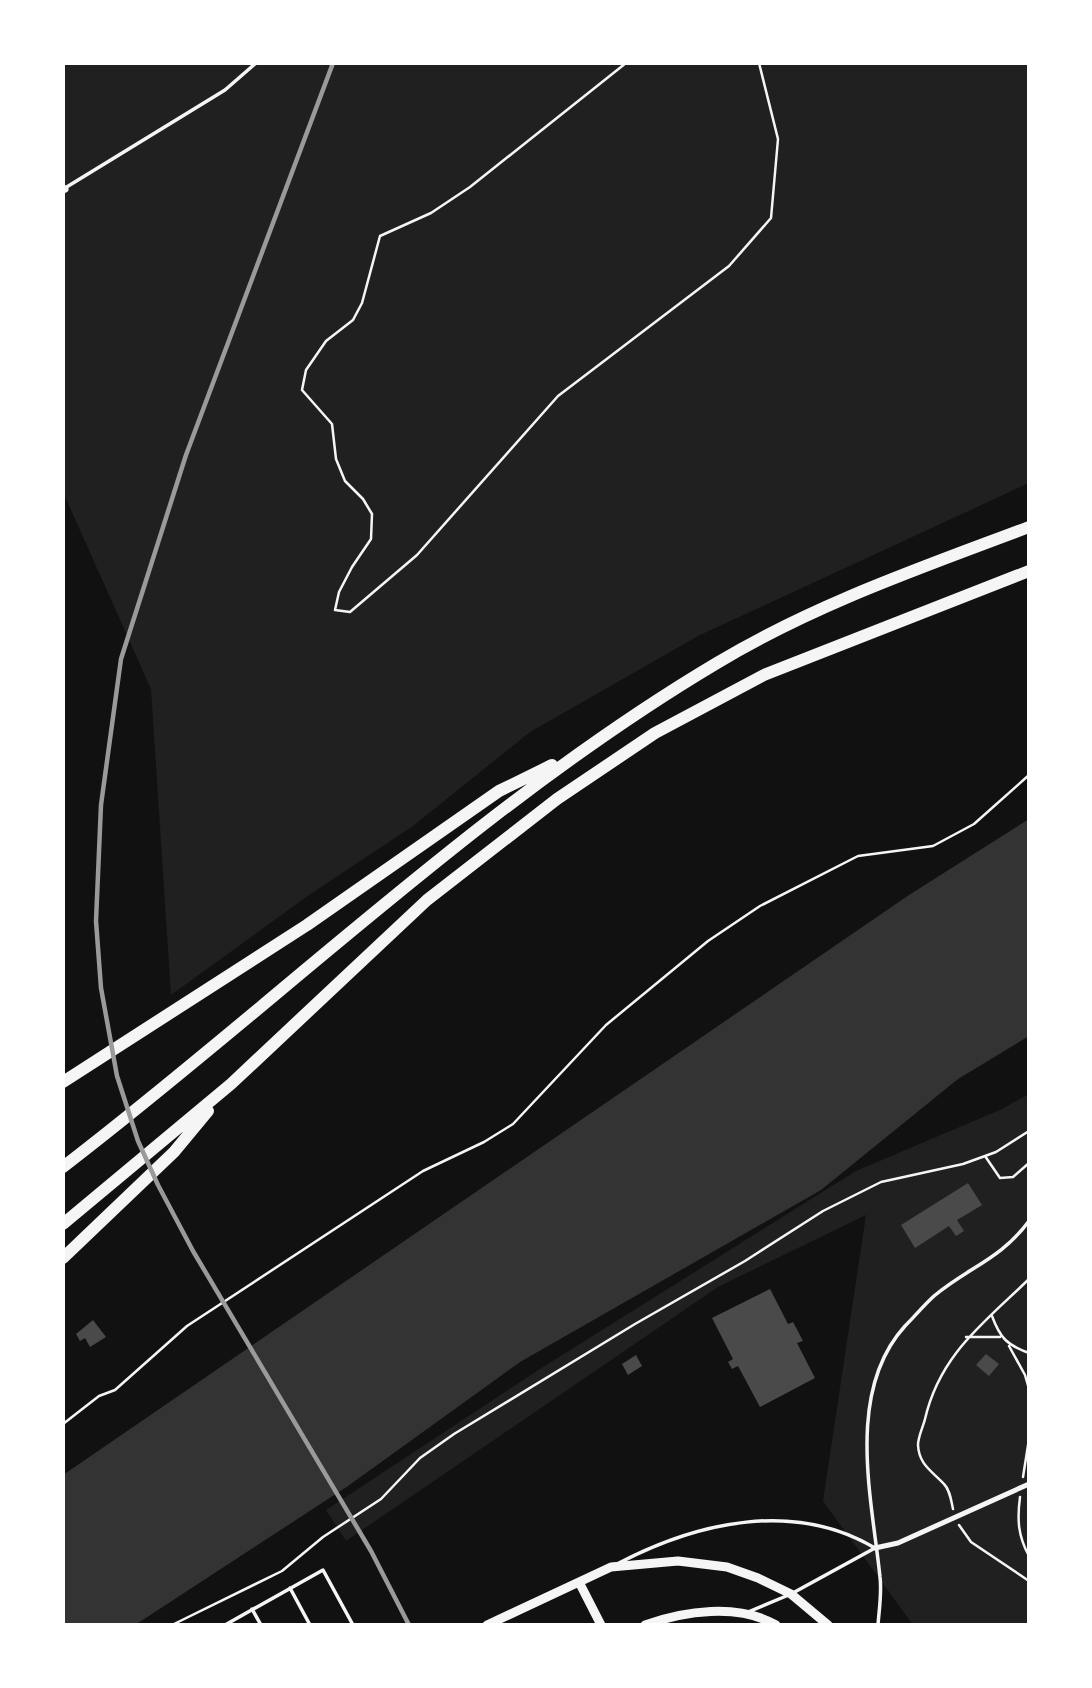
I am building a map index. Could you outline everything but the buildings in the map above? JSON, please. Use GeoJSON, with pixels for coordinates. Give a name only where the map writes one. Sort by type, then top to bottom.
{"type":"FeatureCollection","features":[{"type":"Feature","properties":{"kind":"highway"},"geometry":{"type":"LineString","coordinates":[[63,1082],[307,925],[499,792],[577,752],[718,662],[797,619],[1029,527]]}},
{"type":"Feature","properties":{"kind":"highway"},"geometry":{"type":"LineString","coordinates":[[63,1224],[231,1084],[428,900],[557,799],[655,733],[764,675],[1029,571]]}},
{"type":"Feature","properties":{"kind":"highway"},"geometry":{"type":"LineString","coordinates":[[63,1167],[577,752]]}},
{"type":"Feature","properties":{"kind":"highway"},"geometry":{"type":"LineString","coordinates":[[63,1258],[174,1152],[231,1084]]}},
{"type":"Feature","properties":{"kind":"street"},"geometry":{"type":"LineString","coordinates":[[875,1548],[898,1543],[1029,1484]]}},
{"type":"Feature","properties":{"kind":"street"},"geometry":{"type":"LineString","coordinates":[[487,1625],[611,1567],[678,1562],[716,1565],[758,1578],[791,1594],[828,1625]]}},
{"type":"Feature","properties":{"kind":"street"},"geometry":{"type":"LineString","coordinates":[[579,1582],[601,1625]]}},
{"type":"Feature","properties":{"kind":"street"},"geometry":{"type":"LineString","coordinates":[[645,1625],[665,1616],[685,1613],[743,1615],[764,1618],[776,1625]]}},
{"type":"Feature","properties":{"kind":"lane"},"geometry":{"type":"LineString","coordinates":[[64,189],[225,90],[256,63]]}},
{"type":"Feature","properties":{"kind":"lane"},"geometry":{"type":"LineString","coordinates":[[878,1625],[881,1580],[875,1548],[867,1445],[870,1406],[883,1363],[902,1330],[934,1296],[1012,1244],[1029,1221]]}},
{"type":"Feature","properties":{"kind":"lane"},"geometry":{"type":"LineString","coordinates":[[611,1567],[670,1540],[718,1524],[744,1521],[801,1524],[850,1533],[875,1548]]}},
{"type":"Feature","properties":{"kind":"lane"},"geometry":{"type":"LineString","coordinates":[[743,1615],[791,1594],[875,1548]]}},
{"type":"Feature","properties":{"kind":"lane"},"geometry":{"type":"LineString","coordinates":[[225,1625],[323,1570],[353,1625]]}},
{"type":"Feature","properties":{"kind":"lane"},"geometry":{"type":"LineString","coordinates":[[290,1588],[310,1625]]}},
{"type":"Feature","properties":{"kind":"lane"},"geometry":{"type":"LineString","coordinates":[[252,1609],[261,1625]]}},
{"type":"Feature","properties":{"kind":"path"},"geometry":{"type":"LineString","coordinates":[[626,63],[470,187],[431,213],[380,236],[362,303],[353,320],[326,341],[306,370],[302,390],[332,424],[336,459],[345,481],[363,499],[372,514],[371,539],[339,592],[335,610],[349,612],[393,577],[489,476],[522,434],[558,396],[729,266],[771,218],[778,139],[759,63]]}},
{"type":"Feature","properties":{"kind":"path"},"geometry":{"type":"LineString","coordinates":[[63,1424],[99,1396],[115,1390],[187,1326],[423,1171],[484,1142],[513,1124],[606,1025],[708,941],[760,906],[858,856],[933,846],[974,824],[1010,789],[1029,775]]}},
{"type":"Feature","properties":{"kind":"path"},"geometry":{"type":"LineString","coordinates":[[172,1625],[282,1572],[323,1537],[381,1499],[419,1458],[454,1434],[745,1261],[822,1210],[881,1182],[985,1156],[1029,1131]]}},
{"type":"Feature","properties":{"kind":"path"},"geometry":{"type":"LineString","coordinates":[[985,1156],[1000,1178],[1013,1177],[1029,1163]]}},
{"type":"Feature","properties":{"kind":"path"},"geometry":{"type":"LineString","coordinates":[[1029,1279],[966,1337],[950,1358],[929,1402],[918,1444],[923,1464],[949,1493],[954,1516],[971,1542],[1029,1580]]}},
{"type":"Feature","properties":{"kind":"path"},"geometry":{"type":"LineString","coordinates":[[992,1315],[1000,1337],[1009,1346],[1025,1375],[1029,1389]]}},
{"type":"Feature","properties":{"kind":"path"},"geometry":{"type":"LineString","coordinates":[[966,1337],[1000,1337]]}},
{"type":"Feature","properties":{"kind":"path"},"geometry":{"type":"LineString","coordinates":[[1009,1346],[1029,1353]]}},
{"type":"Feature","properties":{"kind":"path"},"geometry":{"type":"LineString","coordinates":[[1029,1439],[1017,1520],[1020,1539],[1029,1556]]}},
{"type":"Feature","properties":{"kind":"shaded area"},"geometry":{"type":"Polygon","coordinates":[[[63,63],[1029,63],[1029,483],[698,636],[530,732],[413,826],[309,895],[171,995],[151,689],[63,492],[63,63]]]}},
{"type":"Feature","properties":{"kind":"shaded area"},"geometry":{"type":"Polygon","coordinates":[[[1029,819],[1029,1036],[958,1079],[821,1190],[520,1362],[348,1486],[135,1625],[63,1625],[63,1475],[909,895],[1029,819]]]}},
{"type":"Feature","properties":{"kind":"shaded area"},"geometry":{"type":"Polygon","coordinates":[[[1029,1094],[1029,1625],[913,1625],[823,1501],[866,1215],[718,1287],[346,1541],[326,1510],[543,1367],[856,1171],[1002,1109],[1029,1094]]]}},
{"type":"Feature","properties":{"kind":"railway"},"geometry":{"type":"LineString","coordinates":[[333,63],[186,455],[121,659],[101,805],[96,921],[101,988],[117,1076],[138,1141],[193,1251],[371,1551],[409,1625]]}}]}
